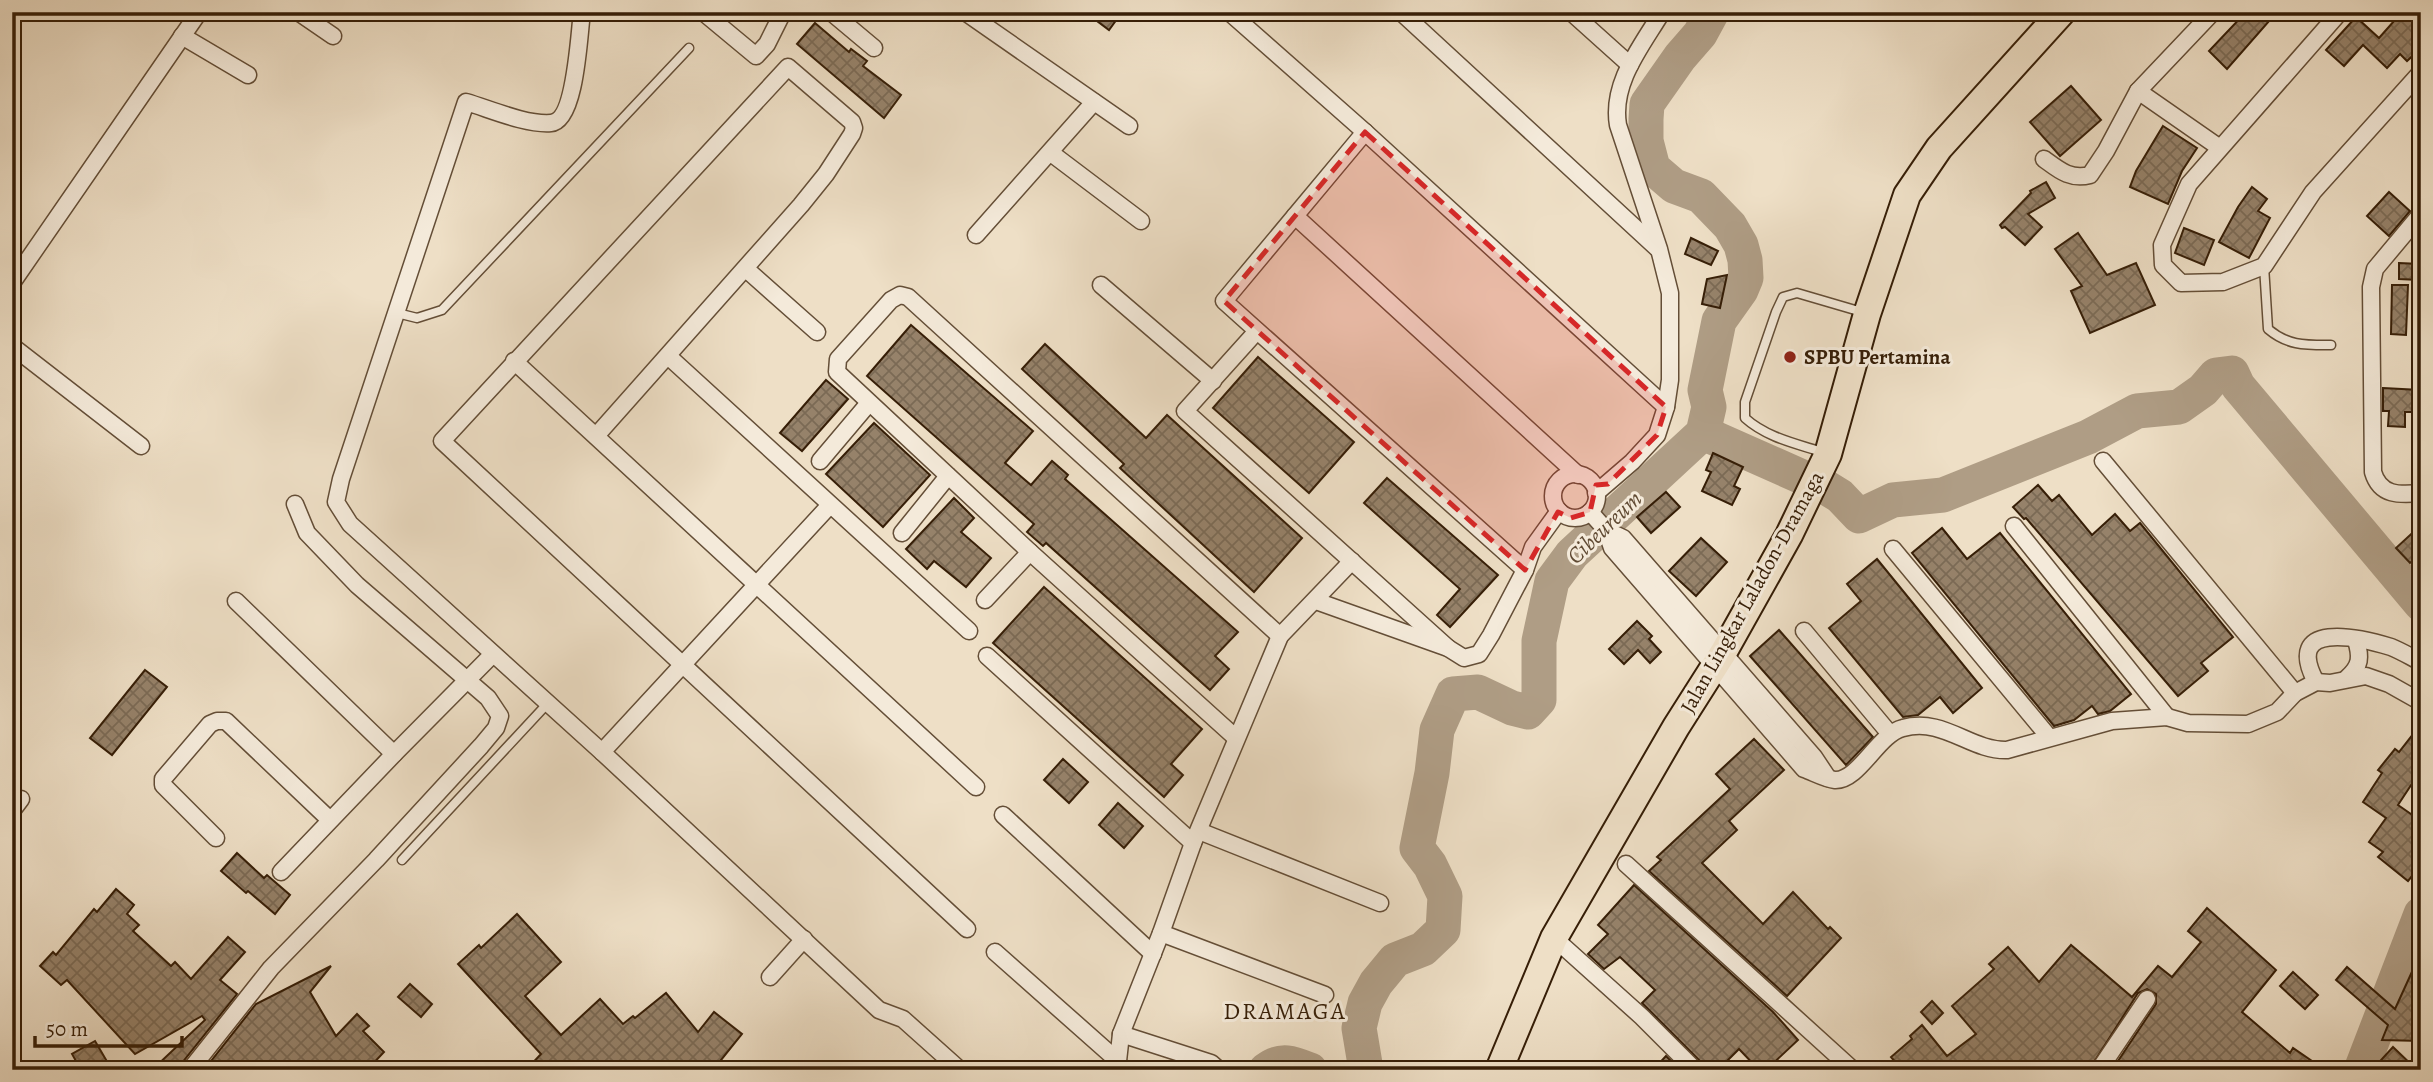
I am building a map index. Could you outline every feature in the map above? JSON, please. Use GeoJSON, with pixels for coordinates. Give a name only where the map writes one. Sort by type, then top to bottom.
{"type":"FeatureCollection","features":[{"type":"Feature","properties":{"kind":"main road","name":"Jalan Lingkar Laladon-Dramaga"},"geometry":{"type":"LineString","coordinates":[[1499,1070],[1554,937],[1676,727],[1719,660],[1825,463],[1867,314],[1907,195],[1939,148],[2062,12]]}},
{"type":"Feature","properties":{"kind":"street"},"geometry":{"type":"LineString","coordinates":[[12,283],[199,12]]}},
{"type":"Feature","properties":{"kind":"street"},"geometry":{"type":"LineString","coordinates":[[298,12],[334,36]]}},
{"type":"Feature","properties":{"kind":"street"},"geometry":{"type":"LineString","coordinates":[[582,12],[571,97],[559,120],[552,123],[530,121],[466,102],[341,479],[336,502],[350,524],[602,752],[879,1010],[903,1019],[960,1070]]}},
{"type":"Feature","properties":{"kind":"street"},"geometry":{"type":"LineString","coordinates":[[703,12],[756,56],[767,44],[783,12]]}},
{"type":"Feature","properties":{"kind":"street"},"geometry":{"type":"LineString","coordinates":[[831,12],[874,48]]}},
{"type":"Feature","properties":{"kind":"street"},"geometry":{"type":"LineString","coordinates":[[965,12],[1129,125]]}},
{"type":"Feature","properties":{"kind":"street"},"geometry":{"type":"LineString","coordinates":[[1228,12],[1365,132],[1666,407]]}},
{"type":"Feature","properties":{"kind":"street"},"geometry":{"type":"LineString","coordinates":[[1401,12],[1659,250]]}},
{"type":"Feature","properties":{"kind":"street"},"geometry":{"type":"LineString","coordinates":[[1571,12],[1630,65]]}},
{"type":"Feature","properties":{"kind":"street"},"geometry":{"type":"LineString","coordinates":[[1599,522],[1596,500],[1599,487],[1657,435],[1666,407],[1670,380],[1670,293],[1615,109],[1617,96],[1630,65],[1662,12]]}},
{"type":"Feature","properties":{"kind":"street"},"geometry":{"type":"LineString","coordinates":[[2044,159],[2066,174],[2078,178],[2090,175],[2138,91],[2213,12]]}},
{"type":"Feature","properties":{"kind":"street"},"geometry":{"type":"LineString","coordinates":[[2340,12],[2189,184],[2162,245],[2163,265],[2181,283],[2223,282],[2264,265],[2313,192],[2421,72]]}},
{"type":"Feature","properties":{"kind":"street"},"geometry":{"type":"LineString","coordinates":[[182,36],[248,75]]}},
{"type":"Feature","properties":{"kind":"street"},"geometry":{"type":"LineString","coordinates":[[596,436],[746,269],[826,174],[854,128],[852,122],[788,67],[442,441],[967,929]]}},
{"type":"Feature","properties":{"kind":"street"},"geometry":{"type":"LineString","coordinates":[[2138,91],[2220,148]]}},
{"type":"Feature","properties":{"kind":"street"},"geometry":{"type":"LineString","coordinates":[[976,235],[1094,102]]}},
{"type":"Feature","properties":{"kind":"street"},"geometry":{"type":"LineString","coordinates":[[1365,132],[1224,301],[1525,570]]}},
{"type":"Feature","properties":{"kind":"street"},"geometry":{"type":"LineString","coordinates":[[1051,153],[1141,221]]}},
{"type":"Feature","properties":{"kind":"street"},"geometry":{"type":"LineString","coordinates":[[2421,214],[2375,269],[2371,287],[2373,472],[2376,483],[2386,491],[2421,494]]}},
{"type":"Feature","properties":{"kind":"street"},"geometry":{"type":"LineString","coordinates":[[1295,216],[1557,456],[1574,475]]}},
{"type":"Feature","properties":{"kind":"street"},"geometry":{"type":"LineString","coordinates":[[746,269],[817,332]]}},
{"type":"Feature","properties":{"kind":"street"},"geometry":{"type":"LineString","coordinates":[[1101,285],[1213,381]]}},
{"type":"Feature","properties":{"kind":"street"},"geometry":{"type":"LineString","coordinates":[[1236,738],[869,403],[837,372],[838,359],[891,300],[900,295],[908,297],[1280,636]]}},
{"type":"Feature","properties":{"kind":"street"},"geometry":{"type":"LineString","coordinates":[[1257,331],[1185,411],[1448,648],[1464,658],[1479,654],[1525,570],[1533,547],[1559,512]]}},
{"type":"Feature","properties":{"kind":"street"},"geometry":{"type":"LineString","coordinates":[[12,346],[141,446]]}},
{"type":"Feature","properties":{"kind":"street"},"geometry":{"type":"LineString","coordinates":[[668,356],[969,631]]}},
{"type":"Feature","properties":{"kind":"street"},"geometry":{"type":"LineString","coordinates":[[514,361],[976,787]]}},
{"type":"Feature","properties":{"kind":"street"},"geometry":{"type":"LineString","coordinates":[[820,461],[869,403]]}},
{"type":"Feature","properties":{"kind":"street"},"geometry":{"type":"LineString","coordinates":[[2103,461],[2295,693]]}},
{"type":"Feature","properties":{"kind":"street"},"geometry":{"type":"LineString","coordinates":[[902,533],[948,476]]}},
{"type":"Feature","properties":{"kind":"street"},"geometry":{"type":"LineString","coordinates":[[1599,487],[1584,476],[1561,478],[1552,494],[1554,503],[1559,512],[1572,518],[1585,516],[1623,538],[1804,769],[1828,778],[1836,780],[1850,774],[1890,734],[1912,726],[1928,725],[1996,750],[2007,750],[2112,721],[2167,717],[2188,723],[2248,724],[2277,712],[2295,693],[2316,682],[2330,683],[2347,678],[2366,677],[2389,684],[2421,702]]}},
{"type":"Feature","properties":{"kind":"street"},"geometry":{"type":"LineString","coordinates":[[190,1070],[271,968],[376,860],[496,728],[500,716],[497,708],[357,585],[306,533],[295,504]]}},
{"type":"Feature","properties":{"kind":"street"},"geometry":{"type":"LineString","coordinates":[[602,752],[830,505]]}},
{"type":"Feature","properties":{"kind":"street"},"geometry":{"type":"LineString","coordinates":[[2014,526],[2167,717]]}},
{"type":"Feature","properties":{"kind":"street"},"geometry":{"type":"LineString","coordinates":[[1893,549],[2049,737]]}},
{"type":"Feature","properties":{"kind":"street"},"geometry":{"type":"LineString","coordinates":[[985,600],[1030,552]]}},
{"type":"Feature","properties":{"kind":"street"},"geometry":{"type":"LineString","coordinates":[[1118,1065],[1121,1034],[1196,837],[1280,636],[1352,561]]}},
{"type":"Feature","properties":{"kind":"street"},"geometry":{"type":"LineString","coordinates":[[236,601],[394,754]]}},
{"type":"Feature","properties":{"kind":"street"},"geometry":{"type":"LineString","coordinates":[[1316,601],[1448,648]]}},
{"type":"Feature","properties":{"kind":"street"},"geometry":{"type":"LineString","coordinates":[[1804,631],[1890,734]]}},
{"type":"Feature","properties":{"kind":"street"},"geometry":{"type":"LineString","coordinates":[[2316,682],[2306,663],[2310,648],[2322,637],[2340,635],[2392,648],[2421,662]]}},
{"type":"Feature","properties":{"kind":"street"},"geometry":{"type":"LineString","coordinates":[[2347,678],[2358,668],[2360,655],[2356,640]]}},
{"type":"Feature","properties":{"kind":"street"},"geometry":{"type":"LineString","coordinates":[[281,872],[493,654]]}},
{"type":"Feature","properties":{"kind":"street"},"geometry":{"type":"LineString","coordinates":[[987,656],[1196,837],[1380,903]]}},
{"type":"Feature","properties":{"kind":"street"},"geometry":{"type":"LineString","coordinates":[[216,838],[163,785],[163,779],[210,724],[217,721],[226,721],[330,820]]}},
{"type":"Feature","properties":{"kind":"street"},"geometry":{"type":"LineString","coordinates":[[1003,815],[1153,954]]}},
{"type":"Feature","properties":{"kind":"street"},"geometry":{"type":"LineString","coordinates":[[1626,863],[1853,1070]]}},
{"type":"Feature","properties":{"kind":"street"},"geometry":{"type":"LineString","coordinates":[[1161,933],[1325,995]]}},
{"type":"Feature","properties":{"kind":"street"},"geometry":{"type":"LineString","coordinates":[[1554,937],[1642,1017],[1695,1070]]}},
{"type":"Feature","properties":{"kind":"street"},"geometry":{"type":"LineString","coordinates":[[770,976],[804,939]]}},
{"type":"Feature","properties":{"kind":"street"},"geometry":{"type":"LineString","coordinates":[[995,952],[1118,1065]]}},
{"type":"Feature","properties":{"kind":"street"},"geometry":{"type":"LineString","coordinates":[[2099,1070],[2147,999]]}},
{"type":"Feature","properties":{"kind":"street"},"geometry":{"type":"LineString","coordinates":[[1121,1034],[1211,1063],[1219,1070]]}},
{"type":"Feature","properties":{"kind":"lane"},"geometry":{"type":"LineString","coordinates":[[397,313],[417,318],[442,310],[689,48]]}},
{"type":"Feature","properties":{"kind":"lane"},"geometry":{"type":"LineString","coordinates":[[2264,265],[2268,329],[2279,338],[2298,345],[2331,345]]}},
{"type":"Feature","properties":{"kind":"lane"},"geometry":{"type":"LineString","coordinates":[[1825,463],[1755,427],[1745,418],[1745,402],[1783,297],[1797,293],[1867,314]]}},
{"type":"Feature","properties":{"kind":"lane"},"geometry":{"type":"LineString","coordinates":[[402,860],[548,703]]}},
{"type":"Feature","properties":{"kind":"highlighted area"},"geometry":{"type":"Polygon","coordinates":[[[1365,132],[1666,407],[1657,435],[1608,484],[1596,485],[1590,512],[1571,518],[1558,512],[1525,570],[1224,301],[1365,132]]]}},
{"type":"Feature","properties":{"kind":"building"},"geometry":{"type":"Polygon","coordinates":[[[1085,12],[1122,12],[1109,30],[1085,12]]]}},
{"type":"Feature","properties":{"kind":"building"},"geometry":{"type":"Polygon","coordinates":[[[2246,12],[2277,12],[2227,69],[2209,51],[2246,12]]]}},
{"type":"Feature","properties":{"kind":"building"},"geometry":{"type":"Polygon","coordinates":[[[2402,12],[2421,12],[2421,48],[2407,61],[2400,54],[2387,68],[2363,45],[2344,66],[2326,50],[2356,17],[2379,38],[2402,12]]]}},
{"type":"Feature","properties":{"kind":"building"},"geometry":{"type":"Polygon","coordinates":[[[815,23],[849,52],[851,49],[867,61],[863,66],[901,95],[884,118],[797,44],[815,23]]]}},
{"type":"Feature","properties":{"kind":"building"},"geometry":{"type":"Polygon","coordinates":[[[2071,86],[2101,120],[2060,156],[2030,122],[2071,86]]]}},
{"type":"Feature","properties":{"kind":"building"},"geometry":{"type":"Polygon","coordinates":[[[2163,126],[2197,148],[2182,171],[2168,204],[2130,187],[2136,171],[2163,126]]]}},
{"type":"Feature","properties":{"kind":"building"},"geometry":{"type":"Polygon","coordinates":[[[2046,182],[2055,198],[2028,214],[2042,227],[2025,245],[2000,225],[2030,191],[2046,182]]]}},
{"type":"Feature","properties":{"kind":"building"},"geometry":{"type":"Polygon","coordinates":[[[2252,187],[2267,199],[2258,211],[2270,218],[2249,258],[2219,242],[2252,187]]]}},
{"type":"Feature","properties":{"kind":"building"},"geometry":{"type":"Polygon","coordinates":[[[2389,192],[2410,211],[2389,236],[2367,216],[2389,192]]]}},
{"type":"Feature","properties":{"kind":"building"},"geometry":{"type":"Polygon","coordinates":[[[2184,228],[2214,240],[2204,265],[2175,253],[2184,228]]]}},
{"type":"Feature","properties":{"kind":"building"},"geometry":{"type":"Polygon","coordinates":[[[2078,233],[2107,275],[2136,263],[2155,305],[2090,333],[2071,291],[2082,286],[2055,249],[2078,233]]]}},
{"type":"Feature","properties":{"kind":"building"},"geometry":{"type":"Polygon","coordinates":[[[1691,238],[1718,251],[1711,265],[1685,254],[1691,238]]]}},
{"type":"Feature","properties":{"kind":"building"},"geometry":{"type":"Polygon","coordinates":[[[2399,263],[2420,264],[2419,280],[2399,279],[2399,263]]]}},
{"type":"Feature","properties":{"kind":"building"},"geometry":{"type":"Polygon","coordinates":[[[1727,275],[1720,308],[1702,304],[1707,279],[1727,275]]]}},
{"type":"Feature","properties":{"kind":"building"},"geometry":{"type":"Polygon","coordinates":[[[2392,285],[2408,285],[2406,335],[2391,334],[2392,285]]]}},
{"type":"Feature","properties":{"kind":"building"},"geometry":{"type":"Polygon","coordinates":[[[911,325],[1033,431],[1005,463],[1031,485],[1052,461],[1068,475],[1065,479],[1238,632],[1215,656],[1229,669],[1210,690],[1046,543],[1043,546],[1027,532],[1034,524],[867,376],[911,325]]]}},
{"type":"Feature","properties":{"kind":"building"},"geometry":{"type":"Polygon","coordinates":[[[1045,344],[1146,438],[1167,415],[1302,538],[1254,592],[1120,468],[1124,464],[1022,369],[1045,344]]]}},
{"type":"Feature","properties":{"kind":"building"},"geometry":{"type":"Polygon","coordinates":[[[1258,357],[1354,442],[1309,493],[1213,408],[1258,357]]]}},
{"type":"Feature","properties":{"kind":"building"},"geometry":{"type":"Polygon","coordinates":[[[826,380],[848,399],[802,451],[780,433],[826,380]]]}},
{"type":"Feature","properties":{"kind":"building"},"geometry":{"type":"Polygon","coordinates":[[[2383,388],[2420,390],[2419,412],[2405,412],[2405,427],[2388,426],[2389,411],[2383,411],[2383,388]]]}},
{"type":"Feature","properties":{"kind":"building"},"geometry":{"type":"Polygon","coordinates":[[[874,423],[930,475],[883,527],[826,474],[874,423]]]}},
{"type":"Feature","properties":{"kind":"building"},"geometry":{"type":"Polygon","coordinates":[[[1713,453],[1743,467],[1734,486],[1740,489],[1732,505],[1702,491],[1711,472],[1706,470],[1713,453]]]}},
{"type":"Feature","properties":{"kind":"building"},"geometry":{"type":"Polygon","coordinates":[[[1387,478],[1498,575],[1450,627],[1437,615],[1460,589],[1364,503],[1387,478]]]}},
{"type":"Feature","properties":{"kind":"building"},"geometry":{"type":"Polygon","coordinates":[[[2038,485],[2052,501],[2059,495],[2092,535],[2115,514],[2130,531],[2140,523],[2233,637],[2201,663],[2208,671],[2178,696],[2026,518],[2013,507],[2038,485]]]}},
{"type":"Feature","properties":{"kind":"building"},"geometry":{"type":"Polygon","coordinates":[[[1666,492],[1680,507],[1651,533],[1637,517],[1666,492]]]}},
{"type":"Feature","properties":{"kind":"building"},"geometry":{"type":"Polygon","coordinates":[[[954,498],[974,518],[961,532],[991,558],[966,587],[934,561],[927,569],[906,549],[954,498]]]}},
{"type":"Feature","properties":{"kind":"building"},"geometry":{"type":"Polygon","coordinates":[[[2421,525],[2421,554],[2410,563],[2396,548],[2421,525]]]}},
{"type":"Feature","properties":{"kind":"building"},"geometry":{"type":"Polygon","coordinates":[[[1942,528],[1967,559],[2000,533],[2131,694],[2110,711],[2098,714],[2092,706],[2074,720],[2054,726],[1912,553],[1942,528]]]}},
{"type":"Feature","properties":{"kind":"building"},"geometry":{"type":"Polygon","coordinates":[[[1701,538],[1727,562],[1696,596],[1669,571],[1701,538]]]}},
{"type":"Feature","properties":{"kind":"building"},"geometry":{"type":"Polygon","coordinates":[[[1877,559],[1982,688],[1953,713],[1940,697],[1918,715],[1903,717],[1829,628],[1861,601],[1847,584],[1877,559]]]}},
{"type":"Feature","properties":{"kind":"building"},"geometry":{"type":"Polygon","coordinates":[[[1044,587],[1202,729],[1171,764],[1183,775],[1164,797],[993,643],[1044,587]]]}},
{"type":"Feature","properties":{"kind":"building"},"geometry":{"type":"Polygon","coordinates":[[[1637,621],[1652,636],[1649,639],[1661,652],[1650,663],[1638,650],[1624,664],[1609,649],[1637,621]]]}},
{"type":"Feature","properties":{"kind":"building"},"geometry":{"type":"Polygon","coordinates":[[[1779,630],[1873,737],[1846,765],[1750,656],[1779,630]]]}},
{"type":"Feature","properties":{"kind":"building"},"geometry":{"type":"Polygon","coordinates":[[[145,670],[167,687],[112,755],[90,738],[145,670]]]}},
{"type":"Feature","properties":{"kind":"building"},"geometry":{"type":"Polygon","coordinates":[[[2421,724],[2421,770],[2398,805],[2421,821],[2421,865],[2408,881],[2378,857],[2383,852],[2369,842],[2386,818],[2363,802],[2382,773],[2378,770],[2395,749],[2399,752],[2421,724]]]}},
{"type":"Feature","properties":{"kind":"building"},"geometry":{"type":"Polygon","coordinates":[[[1754,739],[1784,770],[1729,821],[1737,830],[1702,863],[1763,924],[1793,892],[1828,929],[1830,927],[1841,938],[1787,996],[1649,871],[1661,860],[1657,857],[1730,789],[1716,774],[1754,739]]]}},
{"type":"Feature","properties":{"kind":"building"},"geometry":{"type":"Polygon","coordinates":[[[1063,759],[1088,782],[1069,803],[1044,780],[1063,759]]]}},
{"type":"Feature","properties":{"kind":"building"},"geometry":{"type":"Polygon","coordinates":[[[1118,803],[1143,826],[1124,848],[1099,825],[1118,803]]]}},
{"type":"Feature","properties":{"kind":"building"},"geometry":{"type":"Polygon","coordinates":[[[237,853],[264,878],[267,875],[290,895],[275,914],[221,871],[237,853]]]}},
{"type":"Feature","properties":{"kind":"building"},"geometry":{"type":"Polygon","coordinates":[[[1634,885],[1773,1012],[1798,1040],[1766,1070],[1759,1070],[1739,1049],[1718,1070],[1705,1070],[1702,1063],[1642,1003],[1655,990],[1620,957],[1604,969],[1588,954],[1608,934],[1598,925],[1634,885]]]}},
{"type":"Feature","properties":{"kind":"building"},"geometry":{"type":"Polygon","coordinates":[[[116,889],[134,905],[127,914],[139,925],[133,931],[171,966],[175,962],[191,979],[228,937],[245,952],[220,980],[237,994],[182,1063],[180,1070],[152,1070],[205,1020],[202,1016],[135,1054],[67,980],[61,985],[40,966],[53,952],[56,955],[94,909],[97,912],[116,889]]]}},
{"type":"Feature","properties":{"kind":"building"},"geometry":{"type":"Polygon","coordinates":[[[2207,908],[2276,970],[2242,1012],[2290,1053],[2293,1048],[2325,1070],[2112,1070],[2156,1004],[2156,994],[2147,989],[2138,993],[2089,1070],[1902,1070],[1891,1057],[1912,1039],[1910,1036],[1922,1025],[1947,1056],[1976,1034],[1952,1006],[1994,969],[1989,964],[2008,947],[2039,982],[2071,945],[2132,997],[2158,966],[2172,977],[2201,942],[2188,931],[2207,908]]]}},
{"type":"Feature","properties":{"kind":"building"},"geometry":{"type":"Polygon","coordinates":[[[517,914],[561,962],[525,996],[561,1035],[600,999],[623,1024],[633,1016],[635,1018],[666,993],[698,1032],[714,1012],[742,1034],[713,1070],[526,1070],[541,1054],[458,964],[479,945],[481,948],[517,914]]]}},
{"type":"Feature","properties":{"kind":"building"},"geometry":{"type":"Polygon","coordinates":[[[2421,952],[2421,1041],[2382,1040],[2388,1025],[2336,980],[2347,967],[2395,1009],[2421,952]]]}},
{"type":"Feature","properties":{"kind":"building"},"geometry":{"type":"Polygon","coordinates":[[[331,966],[310,992],[336,1036],[357,1014],[369,1026],[363,1031],[384,1052],[367,1070],[204,1070],[256,1004],[331,966]]]}},
{"type":"Feature","properties":{"kind":"building"},"geometry":{"type":"Polygon","coordinates":[[[2293,972],[2318,995],[2305,1009],[2280,986],[2293,972]]]}},
{"type":"Feature","properties":{"kind":"building"},"geometry":{"type":"Polygon","coordinates":[[[410,984],[432,1004],[421,1017],[398,997],[410,984]]]}},
{"type":"Feature","properties":{"kind":"building"},"geometry":{"type":"Polygon","coordinates":[[[1932,1001],[1943,1013],[1932,1024],[1921,1012],[1932,1001]]]}},
{"type":"Feature","properties":{"kind":"building"},"geometry":{"type":"Polygon","coordinates":[[[95,1041],[112,1070],[81,1070],[72,1054],[95,1041]]]}},
{"type":"Feature","properties":{"kind":"building"},"geometry":{"type":"Polygon","coordinates":[[[2393,1047],[2417,1070],[2372,1070],[2393,1047]]]}},
{"type":"Feature","properties":{"kind":"building"},"geometry":{"type":"Polygon","coordinates":[[[1666,1056],[1680,1070],[1653,1070],[1666,1056]]]}},
{"type":"Feature","properties":{"kind":"waterway","name":"Cibeureum"},"geometry":{"type":"LineString","coordinates":[[1366,1070],[1359,1028],[1365,1003],[1376,983],[1395,960],[1423,949],[1443,930],[1445,896],[1430,865],[1417,848],[1432,773],[1437,730],[1453,694],[1478,692],[1512,708],[1528,712],[1539,700],[1539,641],[1552,581],[1572,554],[1703,433],[1709,407],[1705,390],[1719,321],[1741,290],[1746,278],[1745,260],[1741,245],[1730,226],[1701,196],[1674,186],[1653,168],[1646,141],[1646,119],[1647,104],[1700,34],[1712,12]]}},
{"type":"Feature","properties":{"kind":"waterway"},"geometry":{"type":"LineString","coordinates":[[1703,433],[1827,488],[1840,496],[1859,516],[1893,500],[1943,495],[2088,437],[2137,411],[2179,407],[2203,390],[2216,375],[2232,373],[2238,386],[2421,604]]}},
{"type":"Feature","properties":{"kind":"waterway"},"geometry":{"type":"LineString","coordinates":[[2361,1070],[2421,914]]}},
{"type":"Feature","properties":{"kind":"waterway","name":"Cibeureum"},"geometry":{"type":"LineString","coordinates":[[1266,1070],[1282,1063],[1310,1070]]}},
{"type":"Feature","properties":{"kind":"place","name":"SPBU Pertamina"},"geometry":{"type":"Point","coordinates":[1790,357]}},
{"type":"Feature","properties":{"kind":"district","name":"DRAMAGA"},"geometry":{"type":"Point","coordinates":[1285,1011]}}]}
